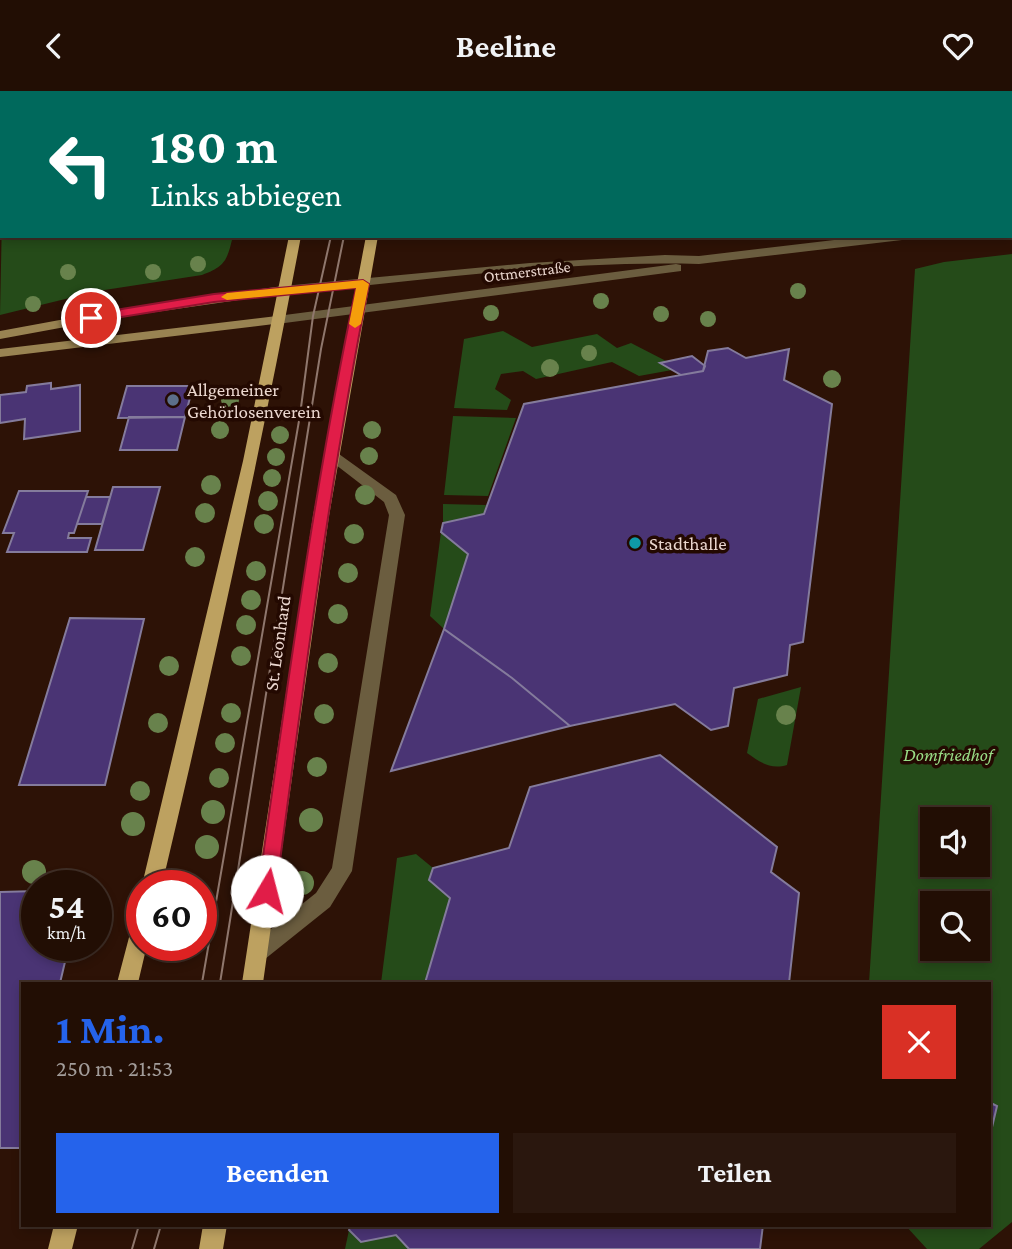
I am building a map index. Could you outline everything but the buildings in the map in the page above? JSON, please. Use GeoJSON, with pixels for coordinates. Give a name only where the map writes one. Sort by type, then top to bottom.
{"type":"FeatureCollection","features":[{"type":"Feature","properties":{"kind":"main road"},"geometry":{"type":"LineString","coordinates":[[156,870],[251,461],[295,238]]}},
{"type":"Feature","properties":{"kind":"main road","name":"St. Leonhard"},"geometry":{"type":"LineString","coordinates":[[252,982],[304,624],[372,238]]}},
{"type":"Feature","properties":{"kind":"main road"},"geometry":{"type":"LineString","coordinates":[[0,335],[139,310],[283,290]]}},
{"type":"Feature","properties":{"kind":"main road"},"geometry":{"type":"LineString","coordinates":[[0,353],[277,320]]}},
{"type":"Feature","properties":{"kind":"main road"},"geometry":{"type":"LineString","coordinates":[[127,982],[133,961]]}},
{"type":"Feature","properties":{"kind":"main road"},"geometry":{"type":"LineString","coordinates":[[60,1249],[66,1227]]}},
{"type":"Feature","properties":{"kind":"main road"},"geometry":{"type":"LineString","coordinates":[[211,1249],[215,1227]]}},
{"type":"Feature","properties":{"kind":"street","name":"Ottmerstraße"},"geometry":{"type":"LineString","coordinates":[[283,290],[530,267],[665,259],[699,260],[885,238]]}},
{"type":"Feature","properties":{"kind":"street","name":"Ottmerstraße"},"geometry":{"type":"LineString","coordinates":[[277,320],[670,270],[699,260]]}},
{"type":"Feature","properties":{"kind":"street"},"geometry":{"type":"LineString","coordinates":[[258,952],[323,900],[342,871],[397,515],[391,499],[332,454]]}},
{"type":"Feature","properties":{"kind":"green space"},"geometry":{"type":"Polygon","coordinates":[[[2,238],[232,238],[221,265],[202,275],[98,291],[0,315],[2,238]]]}},
{"type":"Feature","properties":{"kind":"green space","name":"Domfriedhof"},"geometry":{"type":"Polygon","coordinates":[[[1012,254],[1012,1222],[979,1249],[927,1249],[907,1227],[991,1227],[991,982],[869,982],[915,269],[944,262],[1012,254]]]}},
{"type":"Feature","properties":{"kind":"green space"},"geometry":{"type":"Polygon","coordinates":[[[503,331],[532,347],[597,334],[617,348],[631,343],[668,362],[672,370],[639,376],[612,362],[536,379],[523,371],[501,374],[495,389],[511,400],[507,410],[454,408],[464,339],[503,331]]]}},
{"type":"Feature","properties":{"kind":"green space"},"geometry":{"type":"Polygon","coordinates":[[[453,416],[516,418],[488,496],[444,495],[453,416]]]}},
{"type":"Feature","properties":{"kind":"green space"},"geometry":{"type":"Polygon","coordinates":[[[443,504],[486,505],[484,514],[443,523],[443,504]]]}},
{"type":"Feature","properties":{"kind":"green space"},"geometry":{"type":"Polygon","coordinates":[[[441,532],[468,554],[444,629],[430,616],[441,532]]]}},
{"type":"Feature","properties":{"kind":"green space"},"geometry":{"type":"Polygon","coordinates":[[[801,687],[787,765],[770,766],[747,753],[758,699],[801,687]]]}},
{"type":"Feature","properties":{"kind":"green space"},"geometry":{"type":"Polygon","coordinates":[[[416,854],[433,868],[429,880],[450,898],[425,982],[381,982],[397,858],[416,854]]]}},
{"type":"Feature","properties":{"kind":"green space"},"geometry":{"type":"Polygon","coordinates":[[[349,1230],[361,1242],[396,1235],[409,1249],[345,1249],[349,1230]]]}},
{"type":"Feature","properties":{"kind":"tram line"},"geometry":{"type":"LineString","coordinates":[[202,982],[300,415],[313,316],[331,238]]}},
{"type":"Feature","properties":{"kind":"tram line"},"geometry":{"type":"LineString","coordinates":[[220,982],[321,349],[344,238]]}},
{"type":"Feature","properties":{"kind":"tram line"},"geometry":{"type":"LineString","coordinates":[[132,1249],[138,1227]]}},
{"type":"Feature","properties":{"kind":"tram line"},"geometry":{"type":"LineString","coordinates":[[154,1249],[160,1227]]}},
{"type":"Feature","properties":{"kind":"slow traffic"},"geometry":{"type":"LineString","coordinates":[[227,297],[363,284],[355,324]]}},
{"type":"Feature","properties":{"kind":"place","name":"Allgemeiner Gehörlosenverein"},"geometry":{"type":"Point","coordinates":[173,400]}},
{"type":"Feature","properties":{"kind":"place","name":"Stadthalle"},"geometry":{"type":"Point","coordinates":[635,543]}},
{"type":"Feature","properties":{"kind":"route"},"geometry":{"type":"LineString","coordinates":[[91,318],[214,298],[363,284],[348,356],[304,624],[267,891]]}}]}
